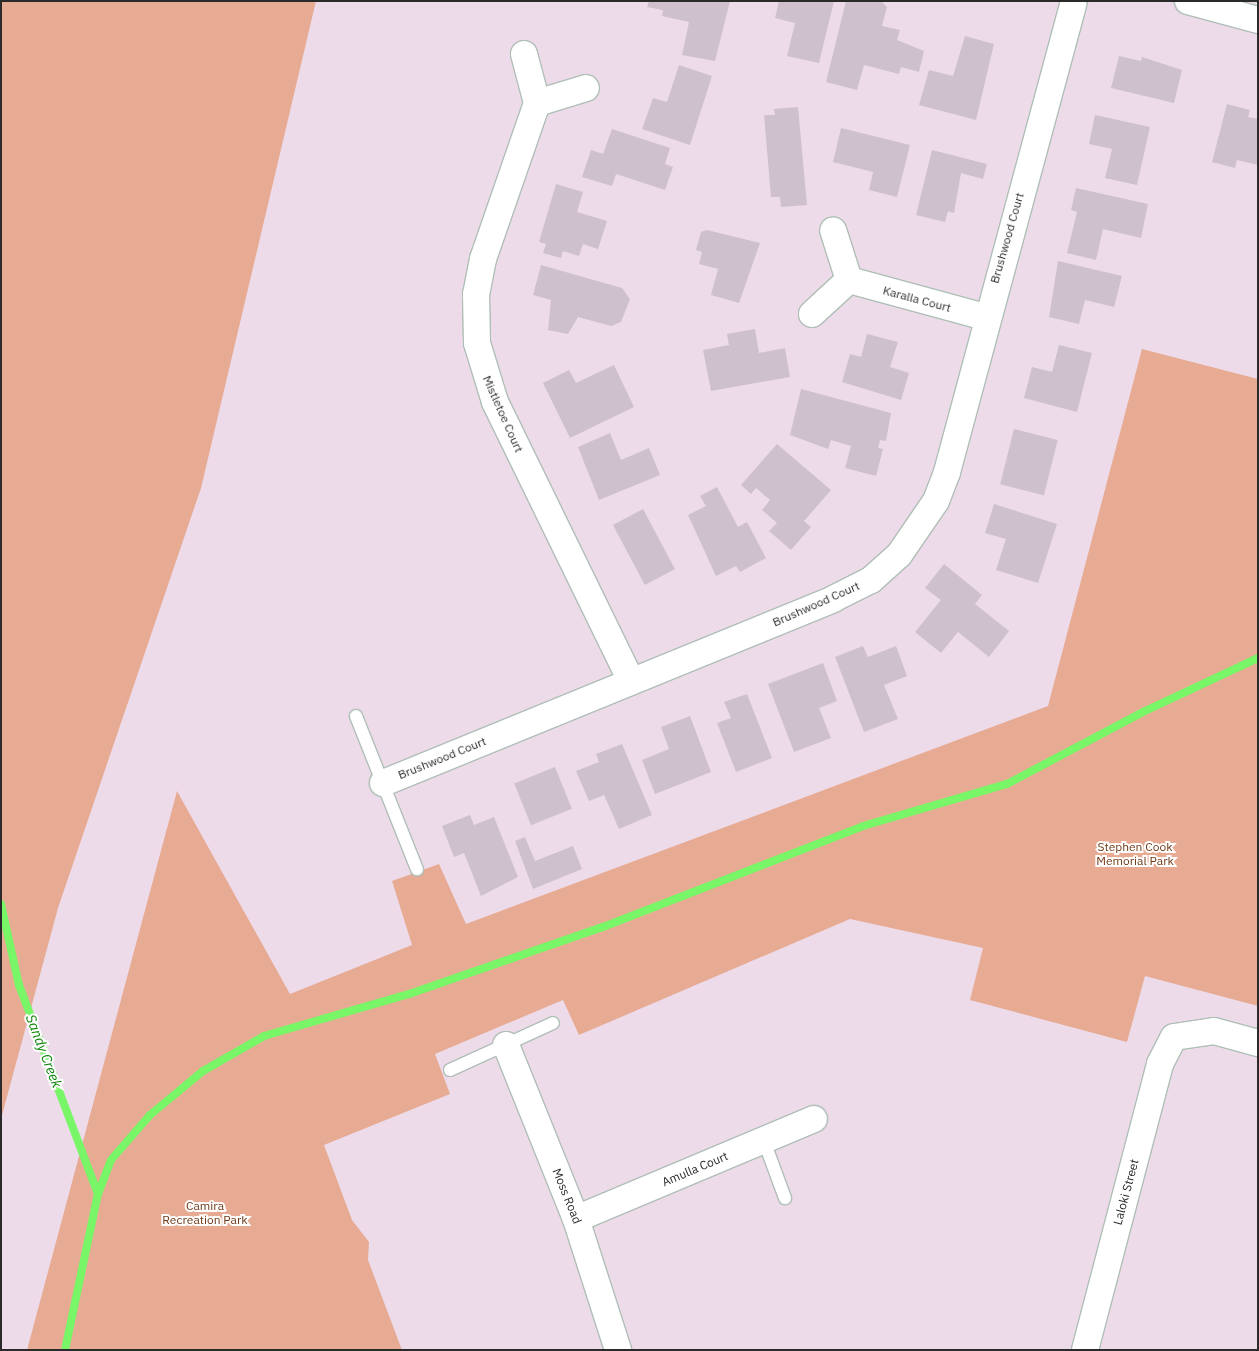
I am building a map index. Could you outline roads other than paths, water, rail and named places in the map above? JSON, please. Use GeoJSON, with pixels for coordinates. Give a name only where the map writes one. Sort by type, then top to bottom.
{"type":"FeatureCollection","features":[{"type":"Feature","properties":{"kind":"street"},"geometry":{"type":"LineString","coordinates":[[1188,1],[1258,20]]}},
{"type":"Feature","properties":{"kind":"street","name":"Brushwood Court"},"geometry":{"type":"LineString","coordinates":[[383,783],[833,599],[871,580],[899,555],[936,501],[946,472],[985,317],[1078,2]]}},
{"type":"Feature","properties":{"kind":"street"},"geometry":{"type":"LineString","coordinates":[[524,54],[537,103],[586,88]]}},
{"type":"Feature","properties":{"kind":"street","name":"Mistletoe Court"},"geometry":{"type":"LineString","coordinates":[[537,103],[484,259],[476,294],[477,343],[495,402],[631,681]]}},
{"type":"Feature","properties":{"kind":"street"},"geometry":{"type":"LineString","coordinates":[[812,314],[849,280],[833,230]]}},
{"type":"Feature","properties":{"kind":"street","name":"Karalla Court"},"geometry":{"type":"LineString","coordinates":[[849,280],[985,317]]}},
{"type":"Feature","properties":{"kind":"street","name":"Laloki Street"},"geometry":{"type":"LineString","coordinates":[[1085,1350],[1160,1064],[1174,1037],[1214,1031],[1258,1043]]}},
{"type":"Feature","properties":{"kind":"street","name":"Moss Road"},"geometry":{"type":"LineString","coordinates":[[506,1045],[576,1219],[618,1350]]}},
{"type":"Feature","properties":{"kind":"street","name":"Amulla Court"},"geometry":{"type":"LineString","coordinates":[[576,1219],[814,1119]]}},
{"type":"Feature","properties":{"kind":"lane"},"geometry":{"type":"LineString","coordinates":[[356,716],[417,869]]}},
{"type":"Feature","properties":{"kind":"lane"},"geometry":{"type":"LineString","coordinates":[[450,1070],[553,1023]]}},
{"type":"Feature","properties":{"kind":"lane"},"geometry":{"type":"LineString","coordinates":[[764,1141],[785,1198]]}},
{"type":"Feature","properties":{"kind":"waterway"},"geometry":{"type":"LineString","coordinates":[[65,1350],[98,1194],[111,1160],[150,1115],[203,1071],[264,1036],[412,993],[603,927],[863,826],[1007,784],[1145,711],[1258,658]]}},
{"type":"Feature","properties":{"kind":"waterway","name":"Sandy Creek"},"geometry":{"type":"LineString","coordinates":[[1,904],[19,985],[98,1194]]}},
{"type":"Feature","properties":{"kind":"park label","name":"Stephen Cook Memorial Park"},"geometry":{"type":"Point","coordinates":[1135,854]}},
{"type":"Feature","properties":{"kind":"park label","name":"Camira Recreation Park"},"geometry":{"type":"Point","coordinates":[205,1213]}}]}
